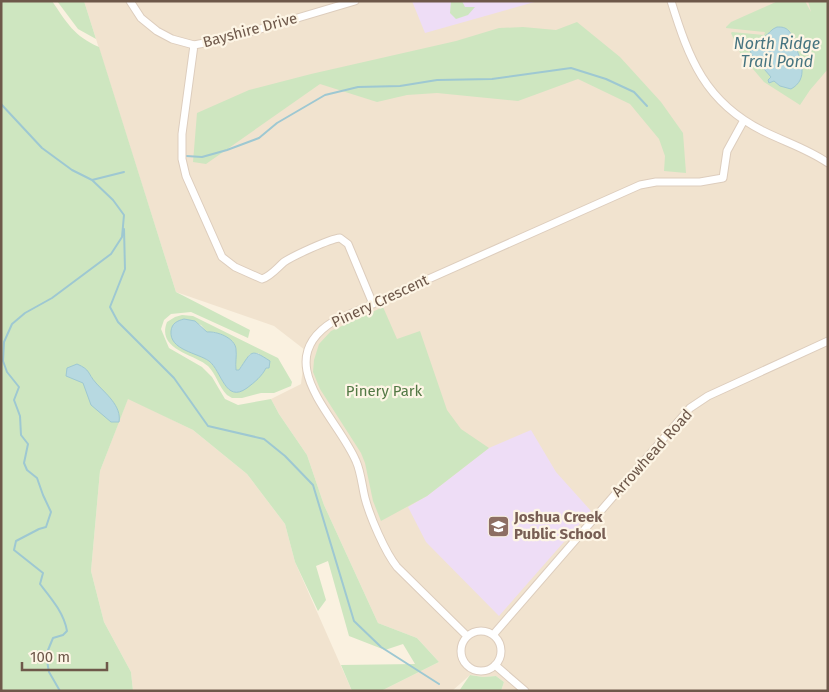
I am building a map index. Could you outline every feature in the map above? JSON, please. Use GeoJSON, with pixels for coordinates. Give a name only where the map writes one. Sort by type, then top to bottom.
{"type":"FeatureCollection","features":[{"type":"Feature","properties":{"kind":"street","name":"Bayshire Drive"},"geometry":{"type":"LineString","coordinates":[[130,1],[141,18],[157,31],[172,39],[194,45],[230,38],[355,1]]}},
{"type":"Feature","properties":{"kind":"street"},"geometry":{"type":"LineString","coordinates":[[671,1],[685,44],[696,68],[706,84],[719,99],[744,120],[763,131],[814,154],[828,163]]}},
{"type":"Feature","properties":{"kind":"street"},"geometry":{"type":"LineString","coordinates":[[194,45],[182,134],[182,159],[186,176],[222,257],[235,267],[262,280],[270,276],[288,260],[340,238],[348,244],[373,304]]}},
{"type":"Feature","properties":{"kind":"street","name":"Pinery Crescent"},"geometry":{"type":"LineString","coordinates":[[467,636],[391,559],[369,510],[356,459],[309,383],[306,360],[313,340],[319,332],[334,321],[640,185],[656,182],[700,182],[723,178],[727,151],[744,120]]}},
{"type":"Feature","properties":{"kind":"street","name":"Arrowhead Road"},"geometry":{"type":"LineString","coordinates":[[493,635],[690,408],[708,396],[828,341]]}},
{"type":"Feature","properties":{"kind":"street"},"geometry":{"type":"LineString","coordinates":[[483,631],[493,635],[500,646],[499,659],[495,665],[479,671],[468,666],[462,657],[461,651],[461,646],[467,636],[483,631]]}},
{"type":"Feature","properties":{"kind":"street"},"geometry":{"type":"LineString","coordinates":[[495,665],[525,691]]}},
{"type":"Feature","properties":{"kind":"shaded area"},"geometry":{"type":"Polygon","coordinates":[[[84,1],[828,1],[828,691],[501,691],[504,682],[496,676],[470,675],[452,691],[381,691],[439,662],[417,638],[378,623],[324,505],[307,455],[271,399],[301,384],[305,350],[274,326],[176,292],[84,1]]]}},
{"type":"Feature","properties":{"kind":"shaded area"},"geometry":{"type":"Polygon","coordinates":[[[412,1],[538,1],[425,33],[412,1]]]}},
{"type":"Feature","properties":{"kind":"shaded area"},"geometry":{"type":"Polygon","coordinates":[[[128,398],[193,430],[247,474],[285,524],[295,562],[352,691],[133,691],[131,672],[104,622],[91,571],[100,471],[128,398]]]}},
{"type":"Feature","properties":{"kind":"shaded area","name":"Joshua Creek Public School"},"geometry":{"type":"Polygon","coordinates":[[[531,430],[556,472],[591,511],[499,616],[426,542],[408,507],[427,496],[489,448],[531,430]]]}},
{"type":"Feature","properties":{"kind":"green space"},"geometry":{"type":"Polygon","coordinates":[[[1,1],[52,1],[77,33],[99,47],[176,292],[250,330],[248,338],[191,312],[171,314],[164,320],[161,329],[169,348],[202,367],[212,377],[225,399],[238,405],[271,399],[307,455],[324,505],[378,623],[417,638],[439,662],[381,691],[352,691],[341,665],[415,664],[403,644],[385,650],[349,636],[328,561],[316,566],[326,600],[318,611],[295,562],[285,524],[247,474],[193,430],[128,399],[100,471],[91,571],[104,622],[131,672],[133,691],[1,691],[1,1]]]}},
{"type":"Feature","properties":{"kind":"green space"},"geometry":{"type":"Polygon","coordinates":[[[57,1],[84,1],[96,39],[78,29],[57,1]]]}},
{"type":"Feature","properties":{"kind":"green space"},"geometry":{"type":"Polygon","coordinates":[[[451,1],[462,1],[465,7],[475,7],[468,15],[456,19],[450,13],[451,1]]]}},
{"type":"Feature","properties":{"kind":"green space"},"geometry":{"type":"Polygon","coordinates":[[[778,1],[805,1],[811,12],[808,1],[828,1],[828,69],[800,105],[764,82],[741,55],[731,33],[764,35],[765,32],[726,28],[731,22],[778,1]],[[777,27],[764,38],[753,42],[750,51],[774,81],[780,86],[793,88],[800,80],[803,65],[790,31],[777,27]]]}},
{"type":"Feature","properties":{"kind":"green space"},"geometry":{"type":"Polygon","coordinates":[[[577,22],[620,57],[661,102],[683,133],[686,173],[664,171],[665,156],[659,139],[630,104],[578,79],[518,101],[437,93],[407,95],[377,102],[320,84],[206,164],[193,162],[197,113],[249,90],[456,41],[499,28],[523,27],[556,30],[577,22]]]}},
{"type":"Feature","properties":{"kind":"green space","name":"Pinery Park"},"geometry":{"type":"Polygon","coordinates":[[[383,307],[397,339],[420,331],[447,410],[461,429],[489,448],[427,496],[381,521],[373,501],[361,453],[320,389],[313,372],[314,360],[319,344],[331,331],[383,307]]]}},
{"type":"Feature","properties":{"kind":"green space"},"geometry":{"type":"Polygon","coordinates":[[[182,315],[193,316],[278,358],[292,382],[291,386],[274,393],[261,393],[242,398],[232,398],[224,392],[208,366],[178,350],[167,339],[165,331],[167,322],[182,315]],[[184,319],[176,322],[174,340],[183,348],[207,359],[217,370],[226,386],[233,392],[268,361],[258,353],[250,354],[239,370],[236,370],[235,345],[220,334],[207,332],[201,325],[184,319]]]}},
{"type":"Feature","properties":{"kind":"green space"},"geometry":{"type":"Polygon","coordinates":[[[470,675],[496,676],[504,682],[501,691],[459,691],[470,675]]]}},
{"type":"Feature","properties":{"kind":"water","name":"North Ridge Trail Pond"},"geometry":{"type":"Polygon","coordinates":[[[777,27],[785,28],[790,32],[801,63],[802,75],[797,85],[791,89],[780,86],[774,81],[769,83],[768,80],[771,77],[751,54],[750,50],[753,43],[777,27]]]}},
{"type":"Feature","properties":{"kind":"water"},"geometry":{"type":"Polygon","coordinates":[[[184,319],[195,321],[207,332],[220,334],[229,339],[236,349],[236,370],[239,370],[249,355],[255,353],[270,361],[269,368],[266,368],[258,379],[247,388],[240,392],[234,392],[229,389],[209,361],[179,347],[175,343],[172,337],[172,326],[184,319]]]}},
{"type":"Feature","properties":{"kind":"water"},"geometry":{"type":"Polygon","coordinates":[[[77,364],[87,370],[112,400],[118,411],[119,422],[111,422],[91,405],[83,383],[66,376],[67,368],[77,364]]]}},
{"type":"Feature","properties":{"kind":"waterway"},"geometry":{"type":"LineString","coordinates":[[186,156],[202,157],[259,138],[277,123],[325,95],[358,87],[400,86],[437,80],[492,79],[571,68],[606,79],[634,92],[647,106]]}},
{"type":"Feature","properties":{"kind":"waterway"},"geometry":{"type":"LineString","coordinates":[[1,104],[42,148],[72,170],[92,180],[113,200],[124,215],[122,237],[111,254],[52,298],[25,313],[12,324],[4,342],[3,361],[7,372],[19,387],[14,400],[20,416],[21,435],[28,444],[24,463],[27,470],[37,478],[51,512],[46,527],[16,541],[14,550],[43,573],[40,584],[56,606],[65,624],[67,631],[63,635],[53,638],[46,655],[49,672],[60,691]]}},
{"type":"Feature","properties":{"kind":"waterway"},"geometry":{"type":"LineString","coordinates":[[92,180],[124,172]]}},
{"type":"Feature","properties":{"kind":"waterway"},"geometry":{"type":"LineString","coordinates":[[124,229],[125,269],[110,307],[118,322],[174,378],[208,426],[264,439],[285,456],[313,485],[354,621],[381,647],[439,684]]}},
{"type":"Feature","properties":{"kind":"place","name":"Joshua Creek Public School"},"geometry":{"type":"Point","coordinates":[498,526]}}]}
